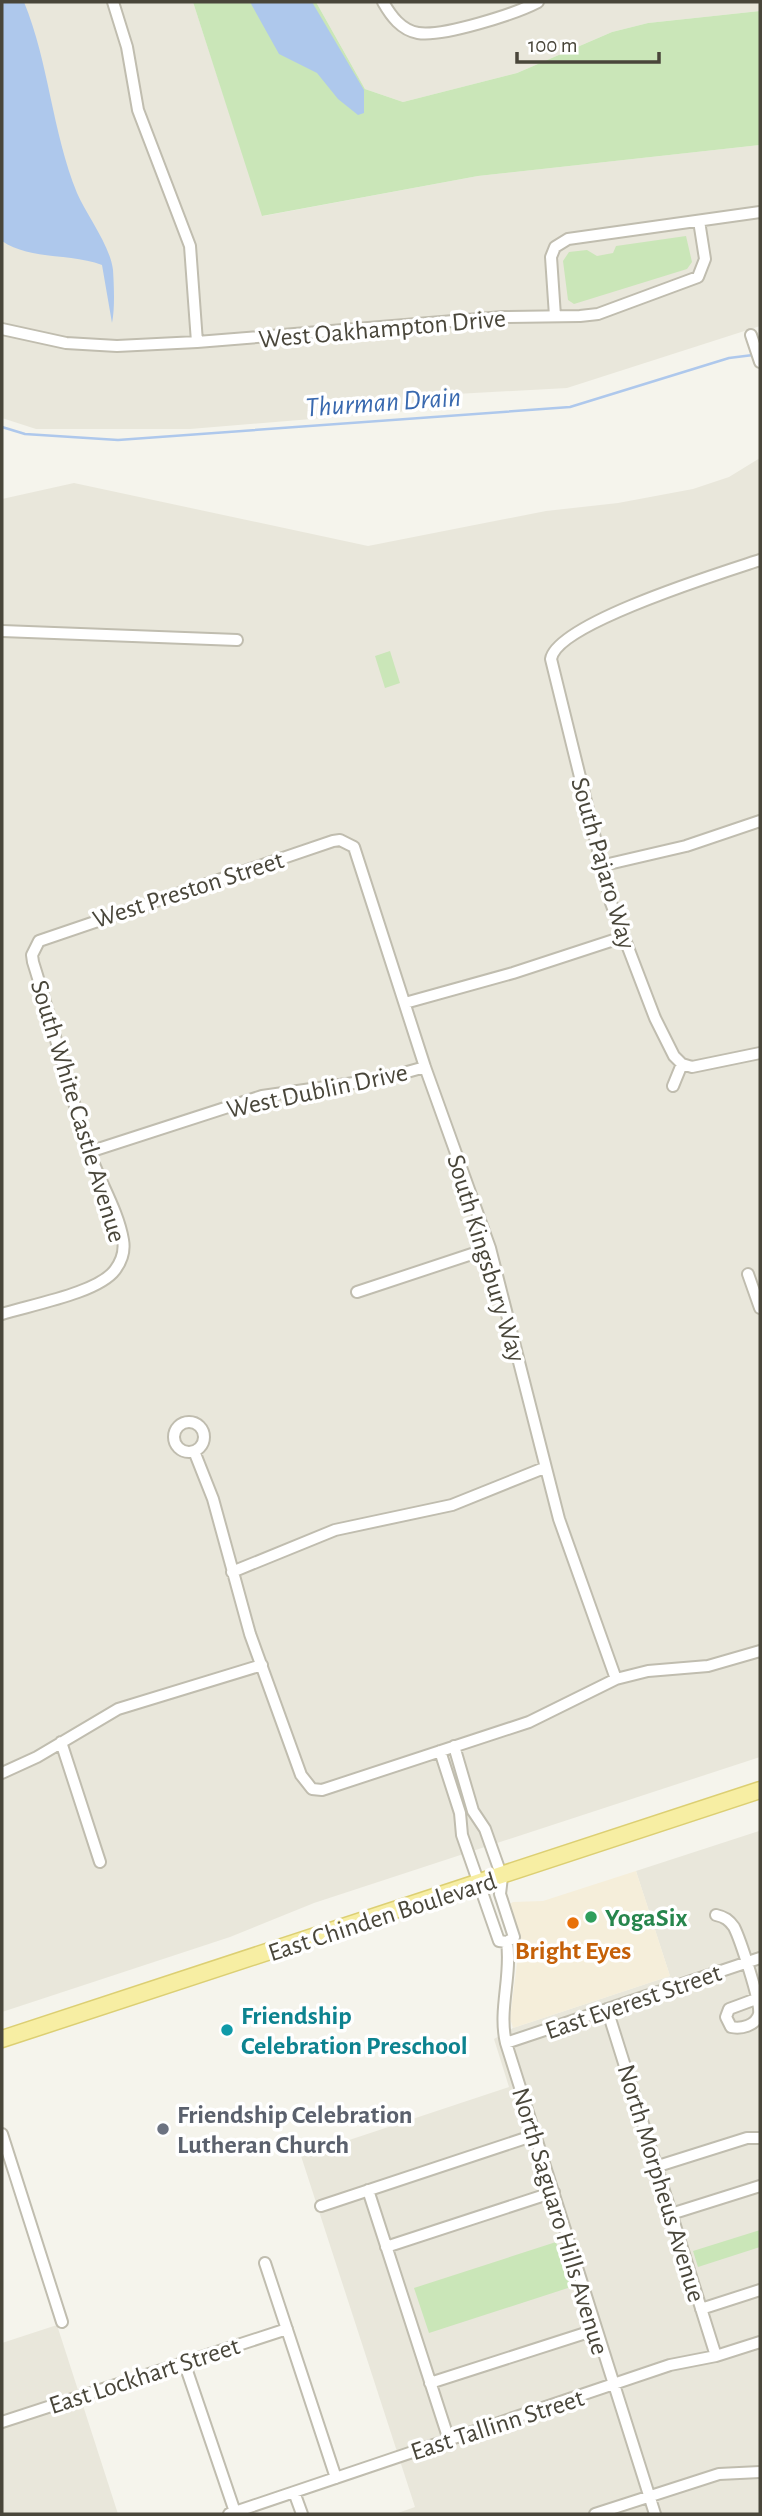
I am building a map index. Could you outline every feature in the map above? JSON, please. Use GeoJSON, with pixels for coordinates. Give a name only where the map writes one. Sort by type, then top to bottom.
{"type":"FeatureCollection","features":[{"type":"Feature","properties":{"kind":"main road","name":"East Chinden Boulevard"},"geometry":{"type":"LineString","coordinates":[[2,2039],[481,1884],[760,1790]]}},
{"type":"Feature","properties":{"kind":"street"},"geometry":{"type":"LineString","coordinates":[[113,2],[127,47],[138,110],[190,246],[197,342]]}},
{"type":"Feature","properties":{"kind":"street"},"geometry":{"type":"LineString","coordinates":[[383,2],[401,26],[416,33],[432,33],[495,18],[538,2]]}},
{"type":"Feature","properties":{"kind":"street"},"geometry":{"type":"LineString","coordinates":[[555,316],[551,257],[555,247],[568,239],[760,212]]}},
{"type":"Feature","properties":{"kind":"street","name":"West Oakhampton Drive"},"geometry":{"type":"LineString","coordinates":[[2,329],[66,343],[117,346],[503,317],[598,314],[698,277],[705,259],[699,221]]}},
{"type":"Feature","properties":{"kind":"street"},"geometry":{"type":"LineString","coordinates":[[751,335],[760,362]]}},
{"type":"Feature","properties":{"kind":"street","name":"South Pajaro Way"},"geometry":{"type":"LineString","coordinates":[[682,1065],[674,1056],[655,1018],[623,937],[600,866],[552,664],[552,652],[560,643],[648,598],[760,560]]}},
{"type":"Feature","properties":{"kind":"street"},"geometry":{"type":"LineString","coordinates":[[2,631],[237,640]]}},
{"type":"Feature","properties":{"kind":"street"},"geometry":{"type":"LineString","coordinates":[[600,866],[686,846],[760,821]]}},
{"type":"Feature","properties":{"kind":"street","name":"West Preston Street"},"geometry":{"type":"LineString","coordinates":[[36,948],[39,941],[60,931],[332,841],[347,844]]}},
{"type":"Feature","properties":{"kind":"street","name":"South Kingsbury Way"},"geometry":{"type":"LineString","coordinates":[[347,844],[358,853],[425,1067],[490,1248],[516,1343],[544,1468],[590,1613],[616,1679]]}},
{"type":"Feature","properties":{"kind":"street"},"geometry":{"type":"LineString","coordinates":[[405,1003],[513,973],[623,937]]}},
{"type":"Feature","properties":{"kind":"street","name":"South White Castle Avenue"},"geometry":{"type":"LineString","coordinates":[[2,1314],[98,1284],[114,1272],[124,1245],[89,1152],[33,962],[36,948]]}},
{"type":"Feature","properties":{"kind":"street"},"geometry":{"type":"LineString","coordinates":[[673,1086],[682,1065],[692,1067],[760,1053]]}},
{"type":"Feature","properties":{"kind":"street","name":"West Dublin Drive"},"geometry":{"type":"LineString","coordinates":[[89,1152],[262,1096],[383,1079],[425,1067]]}},
{"type":"Feature","properties":{"kind":"street"},"geometry":{"type":"LineString","coordinates":[[357,1292],[490,1248]]}},
{"type":"Feature","properties":{"kind":"street"},"geometry":{"type":"LineString","coordinates":[[748,1274],[760,1308]]}},
{"type":"Feature","properties":{"kind":"street"},"geometry":{"type":"LineString","coordinates":[[194,1451],[213,1499],[232,1572],[262,1665],[302,1774],[312,1789],[322,1790],[529,1722],[616,1679],[648,1671],[708,1665],[760,1651]]}},
{"type":"Feature","properties":{"kind":"street"},"geometry":{"type":"LineString","coordinates":[[232,1572],[335,1530],[452,1505],[544,1468]]}},
{"type":"Feature","properties":{"kind":"street"},"geometry":{"type":"LineString","coordinates":[[2,1773],[118,1709],[262,1665]]}},
{"type":"Feature","properties":{"kind":"street"},"geometry":{"type":"LineString","coordinates":[[61,1742],[100,1862]]}},
{"type":"Feature","properties":{"kind":"street"},"geometry":{"type":"LineString","coordinates":[[454,1746],[473,1811],[485,1829],[502,1877]]}},
{"type":"Feature","properties":{"kind":"street"},"geometry":{"type":"LineString","coordinates":[[440,1751],[460,1813],[462,1835],[481,1884]]}},
{"type":"Feature","properties":{"kind":"street","name":"North Saguaro Hills Avenue"},"geometry":{"type":"LineString","coordinates":[[481,1884],[499,1941],[507,1942],[514,1937],[500,1894],[502,1877]]}},
{"type":"Feature","properties":{"kind":"street"},"geometry":{"type":"LineString","coordinates":[[716,1915],[726,1917],[735,1928],[756,1999]]}},
{"type":"Feature","properties":{"kind":"street","name":"North Saguaro Hills Avenue"},"geometry":{"type":"LineString","coordinates":[[507,1942],[509,1973],[503,2031],[506,2043],[655,2514]]}},
{"type":"Feature","properties":{"kind":"street","name":"East Everest Street"},"geometry":{"type":"LineString","coordinates":[[506,2043],[760,1958]]}},
{"type":"Feature","properties":{"kind":"street","name":"North Morpheus Avenue"},"geometry":{"type":"LineString","coordinates":[[607,2009],[716,2356]]}},
{"type":"Feature","properties":{"kind":"street"},"geometry":{"type":"LineString","coordinates":[[2,2134],[62,2322]]}},
{"type":"Feature","properties":{"kind":"street"},"geometry":{"type":"LineString","coordinates":[[321,2206],[535,2135]]}},
{"type":"Feature","properties":{"kind":"street"},"geometry":{"type":"LineString","coordinates":[[655,2168],[747,2138],[760,2138]]}},
{"type":"Feature","properties":{"kind":"street"},"geometry":{"type":"LineString","coordinates":[[671,2214],[760,2186]]}},
{"type":"Feature","properties":{"kind":"street"},"geometry":{"type":"LineString","coordinates":[[368,2190],[449,2440]]}},
{"type":"Feature","properties":{"kind":"street"},"geometry":{"type":"LineString","coordinates":[[386,2247],[554,2192]]}},
{"type":"Feature","properties":{"kind":"street"},"geometry":{"type":"LineString","coordinates":[[265,2263],[336,2478]]}},
{"type":"Feature","properties":{"kind":"street"},"geometry":{"type":"LineString","coordinates":[[701,2309],[760,2290]]}},
{"type":"Feature","properties":{"kind":"street","name":"East Lockhart Street"},"geometry":{"type":"LineString","coordinates":[[2,2422],[287,2329]]}},
{"type":"Feature","properties":{"kind":"street"},"geometry":{"type":"LineString","coordinates":[[430,2383],[595,2330]]}},
{"type":"Feature","properties":{"kind":"street","name":"East Tallinn Street"},"geometry":{"type":"LineString","coordinates":[[232,2513],[670,2365],[716,2356],[760,2342]]}},
{"type":"Feature","properties":{"kind":"street"},"geometry":{"type":"LineString","coordinates":[[184,2362],[232,2513]]}},
{"type":"Feature","properties":{"kind":"street"},"geometry":{"type":"LineString","coordinates":[[595,2514],[719,2474],[760,2472]]}},
{"type":"Feature","properties":{"kind":"street"},"geometry":{"type":"LineString","coordinates":[[294,2492],[302,2514]]}},
{"type":"Feature","properties":{"kind":"shaded area"},"geometry":{"type":"Polygon","coordinates":[[[2,2],[193,2],[263,216],[478,176],[760,145],[760,326],[567,388],[456,394],[456,407],[190,429],[36,429],[2,418],[2,2]]]}},
{"type":"Feature","properties":{"kind":"shaded area"},"geometry":{"type":"Polygon","coordinates":[[[316,2],[760,2],[760,11],[648,23],[612,32],[517,73],[403,102],[365,89],[316,2]]]}},
{"type":"Feature","properties":{"kind":"shaded area"},"geometry":{"type":"Polygon","coordinates":[[[760,458],[760,1757],[314,1903],[230,1937],[2,2012],[2,499],[74,483],[368,546],[546,511],[618,503],[693,489],[729,477],[760,458]]]}},
{"type":"Feature","properties":{"kind":"shaded area"},"geometry":{"type":"Polygon","coordinates":[[[759,1831],[760,2514],[395,2514],[415,2507],[301,2156],[509,2087],[494,2039],[513,2028],[670,1976],[636,1871],[759,1831]]]}},
{"type":"Feature","properties":{"kind":"shaded area"},"geometry":{"type":"Polygon","coordinates":[[[636,1871],[670,1976],[513,2028],[510,2018],[520,1940],[508,1905],[513,1902],[543,1901],[636,1871]]]}},
{"type":"Feature","properties":{"kind":"shaded area"},"geometry":{"type":"Polygon","coordinates":[[[57,2325],[118,2514],[2,2514],[2,2343],[57,2325]]]}},
{"type":"Feature","properties":{"kind":"green space"},"geometry":{"type":"Polygon","coordinates":[[[193,2],[316,2],[365,89],[403,102],[517,73],[612,32],[648,23],[760,11],[760,145],[478,176],[262,216],[193,2]]]}},
{"type":"Feature","properties":{"kind":"green space"},"geometry":{"type":"Polygon","coordinates":[[[686,236],[692,262],[687,269],[574,304],[568,300],[563,261],[569,252],[587,250],[597,256],[613,253],[616,246],[686,236]]]}},
{"type":"Feature","properties":{"kind":"green space"},"geometry":{"type":"Polygon","coordinates":[[[390,651],[400,683],[385,688],[375,656],[390,651]]]}},
{"type":"Feature","properties":{"kind":"green space"},"geometry":{"type":"Polygon","coordinates":[[[760,2230],[760,2247],[698,2267],[693,2251],[760,2230]]]}},
{"type":"Feature","properties":{"kind":"green space"},"geometry":{"type":"Polygon","coordinates":[[[556,2242],[571,2287],[429,2333],[414,2288],[556,2242]]]}},
{"type":"Feature","properties":{"kind":"water"},"geometry":{"type":"Polygon","coordinates":[[[2,2],[24,2],[32,25],[62,146],[77,193],[111,260],[114,290],[112,323],[102,265],[37,254],[2,241],[2,2]]]}},
{"type":"Feature","properties":{"kind":"water"},"geometry":{"type":"Polygon","coordinates":[[[250,2],[312,2],[364,90],[364,113],[358,115],[338,99],[317,73],[279,54],[250,2]]]}},
{"type":"Feature","properties":{"kind":"waterway","name":"Thurman Drain"},"geometry":{"type":"LineString","coordinates":[[2,427],[25,434],[118,440],[570,407],[729,358],[753,355]]}},
{"type":"Feature","properties":{"kind":"place","name":"YogaSix"},"geometry":{"type":"Point","coordinates":[591,1917]}},
{"type":"Feature","properties":{"kind":"place","name":"Bright Eyes"},"geometry":{"type":"Point","coordinates":[573,1923]}},
{"type":"Feature","properties":{"kind":"place","name":"Friendship Celebration Preschool"},"geometry":{"type":"Point","coordinates":[227,2030]}},
{"type":"Feature","properties":{"kind":"place","name":"Friendship Celebration Lutheran Church"},"geometry":{"type":"Point","coordinates":[163,2129]}}]}
